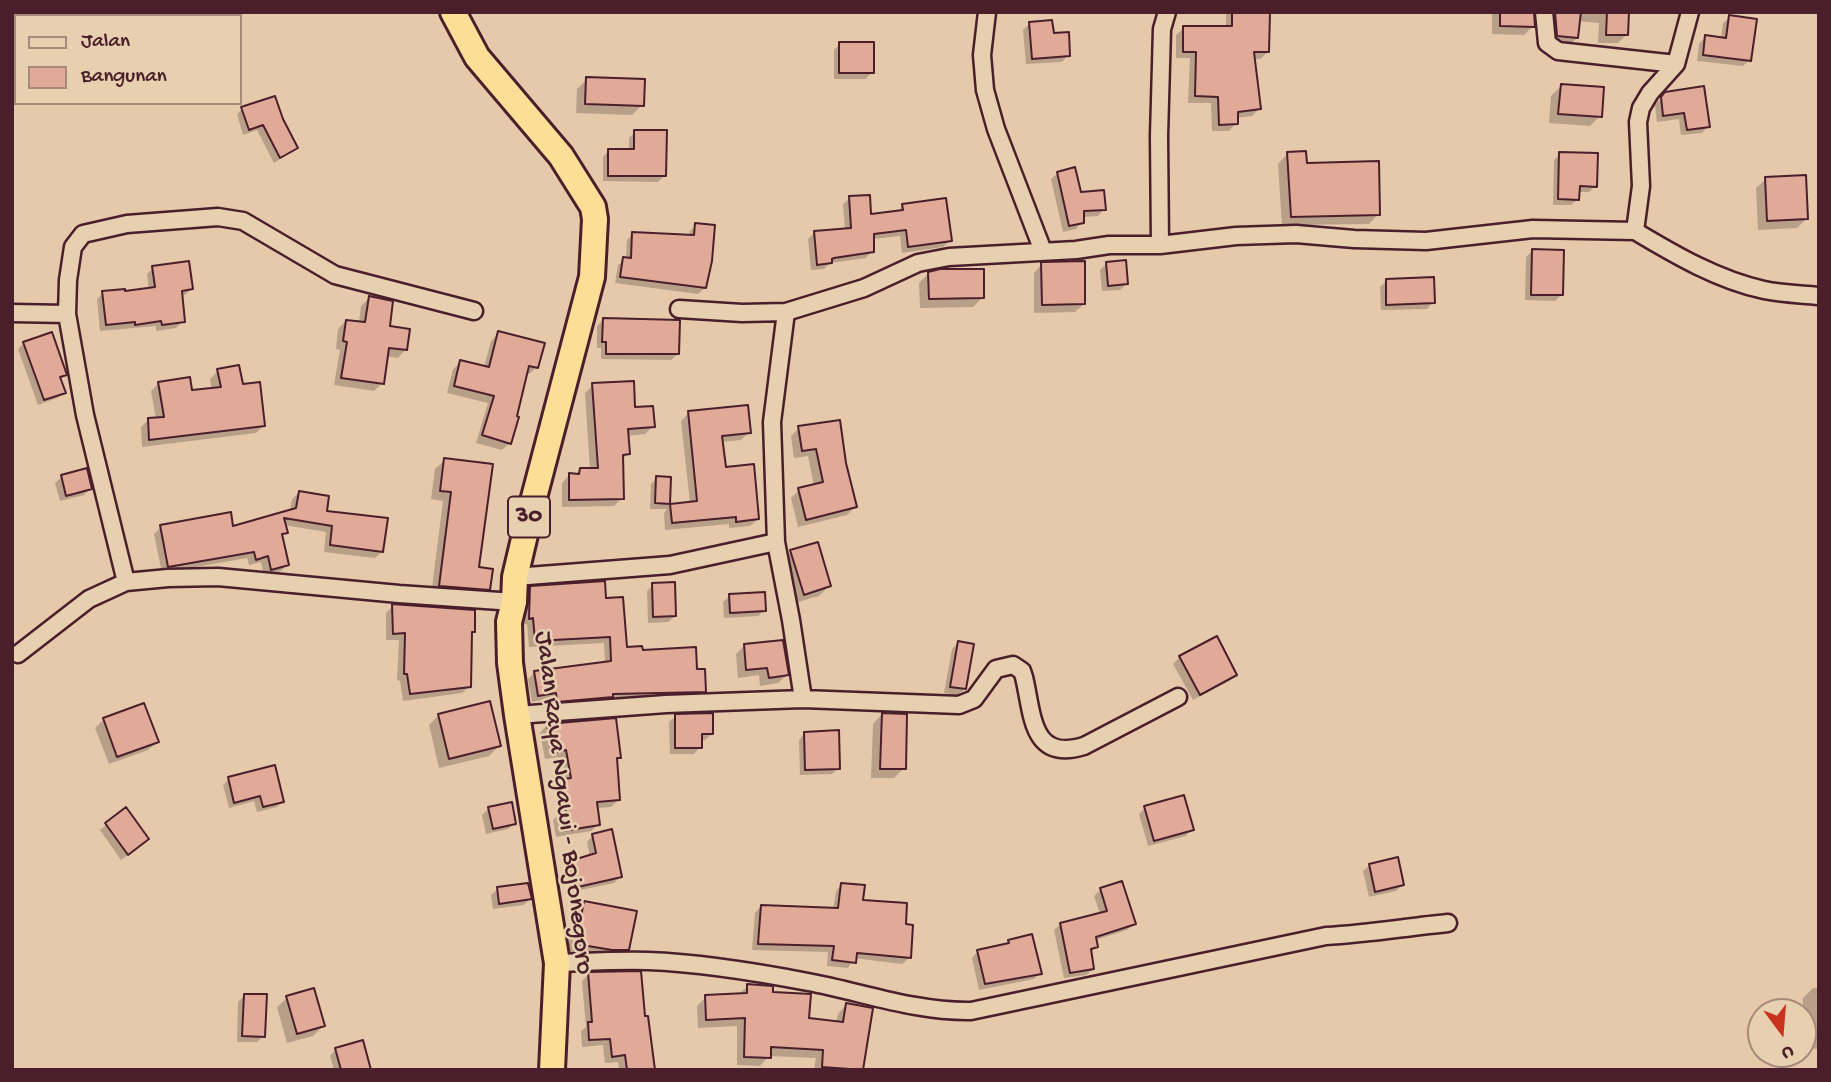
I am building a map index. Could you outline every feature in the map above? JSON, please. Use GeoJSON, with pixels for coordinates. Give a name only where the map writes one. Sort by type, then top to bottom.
{"type":"FeatureCollection","features":[{"type":"Feature","properties":{"kind":"highway","name":"Jalan Raya Ngawi - Bojonegoro"},"geometry":{"type":"LineString","coordinates":[[453,12],[477,57],[561,156],[593,207],[595,219],[592,277],[514,589],[509,622],[510,663],[517,715],[557,964],[552,1070]]}},
{"type":"Feature","properties":{"kind":"street"},"geometry":{"type":"LineString","coordinates":[[988,12],[982,55],[985,90],[996,129],[1043,251]]}},
{"type":"Feature","properties":{"kind":"street"},"geometry":{"type":"LineString","coordinates":[[1160,245],[1161,56],[1162,29],[1167,12]]}},
{"type":"Feature","properties":{"kind":"street"},"geometry":{"type":"LineString","coordinates":[[1544,12],[1547,43],[1558,51],[1676,64]]}},
{"type":"Feature","properties":{"kind":"street"},"geometry":{"type":"LineString","coordinates":[[1635,231],[1641,186],[1638,129],[1641,108],[1650,93],[1676,64],[1690,12]]}},
{"type":"Feature","properties":{"kind":"street"},"geometry":{"type":"LineString","coordinates":[[126,582],[85,415],[67,314],[72,247],[83,234],[127,224],[218,217],[243,221],[335,275],[474,311]]}},
{"type":"Feature","properties":{"kind":"street"},"geometry":{"type":"LineString","coordinates":[[679,309],[743,313],[786,312],[864,288],[918,263],[949,257],[1296,234],[1354,240],[1426,242],[1533,229],[1635,231],[1713,273],[1765,290],[1819,296]]}},
{"type":"Feature","properties":{"kind":"street"},"geometry":{"type":"LineString","coordinates":[[786,312],[772,422],[776,542],[803,699]]}},
{"type":"Feature","properties":{"kind":"street"},"geometry":{"type":"LineString","coordinates":[[12,313],[67,314]]}},
{"type":"Feature","properties":{"kind":"street"},"geometry":{"type":"LineString","coordinates":[[18,654],[89,599],[126,582],[218,577],[399,594],[514,589],[670,565],[776,542]]}},
{"type":"Feature","properties":{"kind":"street"},"geometry":{"type":"LineString","coordinates":[[517,715],[666,704],[803,699],[965,704],[974,699],[996,668],[1013,665],[1022,671],[1042,742],[1056,749],[1072,750],[1178,696]]}},
{"type":"Feature","properties":{"kind":"street"},"geometry":{"type":"LineString","coordinates":[[557,964],[649,961],[733,970],[808,982],[916,1007],[971,1011],[1326,936],[1365,934],[1401,927],[1448,923]]}},
{"type":"Feature","properties":{"kind":"building"},"geometry":{"type":"Polygon","coordinates":[[[1232,12],[1270,12],[1269,52],[1254,52],[1261,109],[1238,112],[1238,124],[1219,125],[1218,97],[1195,96],[1196,52],[1183,52],[1183,26],[1232,26],[1232,12]]]}},
{"type":"Feature","properties":{"kind":"building"},"geometry":{"type":"Polygon","coordinates":[[[1500,12],[1534,12],[1535,27],[1500,26],[1500,12]]]}},
{"type":"Feature","properties":{"kind":"building"},"geometry":{"type":"Polygon","coordinates":[[[1555,12],[1581,12],[1578,38],[1557,36],[1555,12]]]}},
{"type":"Feature","properties":{"kind":"building"},"geometry":{"type":"Polygon","coordinates":[[[1607,12],[1629,12],[1628,35],[1606,35],[1607,12]]]}},
{"type":"Feature","properties":{"kind":"building"},"geometry":{"type":"Polygon","coordinates":[[[1729,15],[1757,19],[1751,61],[1703,55],[1705,35],[1726,38],[1729,15]]]}},
{"type":"Feature","properties":{"kind":"building"},"geometry":{"type":"Polygon","coordinates":[[[1052,20],[1054,33],[1069,32],[1070,56],[1032,59],[1029,22],[1052,20]]]}},
{"type":"Feature","properties":{"kind":"building"},"geometry":{"type":"Polygon","coordinates":[[[839,42],[874,42],[874,73],[839,73],[839,42]]]}},
{"type":"Feature","properties":{"kind":"building"},"geometry":{"type":"Polygon","coordinates":[[[586,77],[645,79],[644,106],[585,104],[586,77]]]}},
{"type":"Feature","properties":{"kind":"building"},"geometry":{"type":"Polygon","coordinates":[[[1561,84],[1604,87],[1602,117],[1558,114],[1561,84]]]}},
{"type":"Feature","properties":{"kind":"building"},"geometry":{"type":"Polygon","coordinates":[[[1704,86],[1710,127],[1687,130],[1684,113],[1663,116],[1661,97],[1665,92],[1704,86]]]}},
{"type":"Feature","properties":{"kind":"building"},"geometry":{"type":"Polygon","coordinates":[[[275,96],[298,148],[280,158],[263,125],[249,130],[241,107],[275,96]]]}},
{"type":"Feature","properties":{"kind":"building"},"geometry":{"type":"Polygon","coordinates":[[[634,130],[667,130],[666,176],[608,176],[608,149],[634,149],[634,130]]]}},
{"type":"Feature","properties":{"kind":"building"},"geometry":{"type":"Polygon","coordinates":[[[1306,151],[1307,163],[1379,161],[1380,215],[1291,217],[1287,152],[1306,151]]]}},
{"type":"Feature","properties":{"kind":"building"},"geometry":{"type":"Polygon","coordinates":[[[1559,152],[1598,153],[1597,187],[1580,186],[1579,200],[1558,199],[1559,152]]]}},
{"type":"Feature","properties":{"kind":"building"},"geometry":{"type":"Polygon","coordinates":[[[1075,167],[1081,192],[1104,190],[1106,210],[1084,211],[1084,223],[1069,226],[1057,172],[1075,167]]]}},
{"type":"Feature","properties":{"kind":"building"},"geometry":{"type":"Polygon","coordinates":[[[1806,175],[1808,219],[1767,221],[1765,177],[1806,175]]]}},
{"type":"Feature","properties":{"kind":"building"},"geometry":{"type":"Polygon","coordinates":[[[870,195],[871,214],[903,210],[902,204],[946,198],[952,241],[908,247],[906,230],[874,234],[874,252],[834,258],[832,263],[817,265],[814,231],[851,228],[849,196],[870,195]]]}},
{"type":"Feature","properties":{"kind":"building"},"geometry":{"type":"Polygon","coordinates":[[[695,223],[715,225],[712,261],[706,288],[620,277],[623,257],[631,258],[632,232],[694,235],[695,223]]]}},
{"type":"Feature","properties":{"kind":"building"},"geometry":{"type":"Polygon","coordinates":[[[1532,249],[1564,250],[1563,295],[1531,295],[1532,249]]]}},
{"type":"Feature","properties":{"kind":"building"},"geometry":{"type":"Polygon","coordinates":[[[1126,260],[1128,284],[1108,286],[1106,262],[1126,260]]]}},
{"type":"Feature","properties":{"kind":"building"},"geometry":{"type":"Polygon","coordinates":[[[189,261],[193,289],[182,291],[185,322],[162,325],[161,321],[135,325],[135,322],[106,325],[102,291],[155,287],[152,266],[189,261]]]}},
{"type":"Feature","properties":{"kind":"building"},"geometry":{"type":"Polygon","coordinates":[[[1085,261],[1085,304],[1042,305],[1041,262],[1085,261]]]}},
{"type":"Feature","properties":{"kind":"building"},"geometry":{"type":"Polygon","coordinates":[[[940,269],[984,269],[984,298],[929,299],[928,272],[940,269]]]}},
{"type":"Feature","properties":{"kind":"building"},"geometry":{"type":"Polygon","coordinates":[[[1434,277],[1435,303],[1386,305],[1386,279],[1434,277]]]}},
{"type":"Feature","properties":{"kind":"building"},"geometry":{"type":"Polygon","coordinates":[[[369,296],[393,301],[390,326],[410,329],[407,350],[389,348],[384,384],[341,378],[347,342],[343,341],[346,320],[365,322],[369,296]]]}},
{"type":"Feature","properties":{"kind":"building"},"geometry":{"type":"Polygon","coordinates":[[[603,318],[680,320],[679,354],[606,354],[606,342],[602,342],[603,318]]]}},
{"type":"Feature","properties":{"kind":"building"},"geometry":{"type":"Polygon","coordinates":[[[498,331],[545,343],[538,368],[529,366],[511,444],[482,435],[494,396],[454,386],[460,360],[489,367],[498,331]]]}},
{"type":"Feature","properties":{"kind":"building"},"geometry":{"type":"Polygon","coordinates":[[[52,332],[67,375],[60,377],[66,393],[44,400],[23,342],[52,332]]]}},
{"type":"Feature","properties":{"kind":"building"},"geometry":{"type":"Polygon","coordinates":[[[239,365],[243,384],[260,382],[265,426],[149,440],[148,418],[164,417],[158,382],[190,377],[192,390],[221,387],[217,369],[239,365]]]}},
{"type":"Feature","properties":{"kind":"building"},"geometry":{"type":"Polygon","coordinates":[[[634,381],[635,407],[653,406],[655,427],[628,429],[630,454],[623,455],[624,499],[569,500],[569,473],[579,474],[580,468],[598,468],[592,383],[634,381]]]}},
{"type":"Feature","properties":{"kind":"building"},"geometry":{"type":"Polygon","coordinates":[[[748,405],[751,433],[722,436],[726,467],[754,464],[759,519],[736,522],[736,517],[672,523],[670,504],[697,501],[688,411],[748,405]]]}},
{"type":"Feature","properties":{"kind":"building"},"geometry":{"type":"Polygon","coordinates":[[[840,420],[846,463],[857,507],[806,520],[798,488],[823,482],[816,449],[802,451],[798,426],[840,420]]]}},
{"type":"Feature","properties":{"kind":"building"},"geometry":{"type":"Polygon","coordinates":[[[444,458],[493,464],[479,567],[493,569],[490,590],[439,586],[451,492],[440,491],[444,458]]]}},
{"type":"Feature","properties":{"kind":"building"},"geometry":{"type":"Polygon","coordinates":[[[87,468],[92,489],[66,496],[61,475],[87,468]]]}},
{"type":"Feature","properties":{"kind":"building"},"geometry":{"type":"Polygon","coordinates":[[[656,476],[671,477],[670,504],[655,503],[656,476]]]}},
{"type":"Feature","properties":{"kind":"building"},"geometry":{"type":"Polygon","coordinates":[[[299,491],[329,496],[327,511],[388,518],[383,552],[330,545],[332,526],[284,518],[288,533],[282,534],[289,565],[271,570],[268,556],[256,560],[254,552],[168,567],[160,525],[231,512],[233,526],[296,508],[299,491]]]}},
{"type":"Feature","properties":{"kind":"building"},"geometry":{"type":"Polygon","coordinates":[[[818,542],[831,586],[804,595],[790,550],[818,542]]]}},
{"type":"Feature","properties":{"kind":"building"},"geometry":{"type":"Polygon","coordinates":[[[605,581],[606,598],[623,597],[627,647],[642,646],[643,650],[696,647],[697,669],[705,669],[706,692],[613,694],[613,697],[557,702],[556,693],[538,696],[534,671],[611,661],[610,637],[535,641],[533,618],[529,619],[530,586],[605,581]]]}},
{"type":"Feature","properties":{"kind":"building"},"geometry":{"type":"Polygon","coordinates":[[[675,582],[676,616],[653,617],[652,583],[675,582]]]}},
{"type":"Feature","properties":{"kind":"building"},"geometry":{"type":"Polygon","coordinates":[[[765,592],[766,611],[730,613],[729,594],[765,592]]]}},
{"type":"Feature","properties":{"kind":"building"},"geometry":{"type":"Polygon","coordinates":[[[392,604],[475,610],[471,687],[410,694],[407,674],[404,674],[405,633],[393,634],[392,604]]]}},
{"type":"Feature","properties":{"kind":"building"},"geometry":{"type":"Polygon","coordinates":[[[1217,636],[1237,675],[1200,695],[1179,656],[1217,636]]]}},
{"type":"Feature","properties":{"kind":"building"},"geometry":{"type":"Polygon","coordinates":[[[783,640],[789,675],[769,678],[767,668],[746,670],[744,644],[783,640]]]}},
{"type":"Feature","properties":{"kind":"building"},"geometry":{"type":"Polygon","coordinates":[[[958,641],[974,644],[966,689],[950,687],[958,641]]]}},
{"type":"Feature","properties":{"kind":"building"},"geometry":{"type":"Polygon","coordinates":[[[490,701],[501,746],[449,759],[438,714],[490,701]]]}},
{"type":"Feature","properties":{"kind":"building"},"geometry":{"type":"Polygon","coordinates":[[[144,703],[159,742],[117,757],[103,718],[144,703]]]}},
{"type":"Feature","properties":{"kind":"building"},"geometry":{"type":"Polygon","coordinates":[[[713,713],[713,734],[702,734],[702,748],[675,748],[675,714],[713,713]]]}},
{"type":"Feature","properties":{"kind":"building"},"geometry":{"type":"Polygon","coordinates":[[[882,713],[907,714],[906,769],[880,769],[882,713]]]}},
{"type":"Feature","properties":{"kind":"building"},"geometry":{"type":"Polygon","coordinates":[[[616,718],[621,758],[617,758],[620,800],[597,802],[600,825],[563,831],[560,811],[566,810],[564,779],[571,778],[566,750],[552,753],[547,724],[616,718]]]}},
{"type":"Feature","properties":{"kind":"building"},"geometry":{"type":"Polygon","coordinates":[[[839,730],[840,769],[805,770],[804,732],[839,730]]]}},
{"type":"Feature","properties":{"kind":"building"},"geometry":{"type":"Polygon","coordinates":[[[275,765],[284,802],[263,807],[260,796],[234,803],[228,777],[275,765]]]}},
{"type":"Feature","properties":{"kind":"building"},"geometry":{"type":"Polygon","coordinates":[[[1184,795],[1194,830],[1154,841],[1144,806],[1184,795]]]}},
{"type":"Feature","properties":{"kind":"building"},"geometry":{"type":"Polygon","coordinates":[[[512,802],[516,824],[493,829],[488,807],[512,802]]]}},
{"type":"Feature","properties":{"kind":"building"},"geometry":{"type":"Polygon","coordinates":[[[126,807],[149,839],[128,855],[105,823],[126,807]]]}},
{"type":"Feature","properties":{"kind":"building"},"geometry":{"type":"Polygon","coordinates":[[[612,829],[622,877],[578,887],[570,861],[596,853],[592,834],[612,829]]]}},
{"type":"Feature","properties":{"kind":"building"},"geometry":{"type":"Polygon","coordinates":[[[1398,857],[1404,885],[1375,892],[1369,864],[1398,857]]]}},
{"type":"Feature","properties":{"kind":"building"},"geometry":{"type":"Polygon","coordinates":[[[1122,881],[1136,924],[1096,937],[1098,947],[1091,949],[1094,969],[1070,973],[1060,923],[1107,911],[1100,888],[1122,881]]]}},
{"type":"Feature","properties":{"kind":"building"},"geometry":{"type":"Polygon","coordinates":[[[528,883],[532,899],[499,904],[497,887],[528,883]]]}},
{"type":"Feature","properties":{"kind":"building"},"geometry":{"type":"Polygon","coordinates":[[[841,883],[865,885],[863,900],[907,903],[906,924],[913,925],[911,958],[857,953],[856,963],[832,960],[834,946],[758,944],[761,905],[838,908],[841,883]]]}},
{"type":"Feature","properties":{"kind":"building"},"geometry":{"type":"Polygon","coordinates":[[[584,901],[637,911],[629,950],[576,944],[584,901]]]}},
{"type":"Feature","properties":{"kind":"building"},"geometry":{"type":"Polygon","coordinates":[[[1032,934],[1042,974],[985,984],[977,950],[1009,943],[1008,940],[1032,934]]]}},
{"type":"Feature","properties":{"kind":"building"},"geometry":{"type":"Polygon","coordinates":[[[641,971],[645,1016],[648,1016],[655,1070],[627,1070],[625,1055],[612,1057],[610,1039],[589,1040],[588,1022],[592,1022],[588,972],[641,971]]]}},
{"type":"Feature","properties":{"kind":"building"},"geometry":{"type":"Polygon","coordinates":[[[747,984],[773,986],[773,992],[811,994],[809,1018],[843,1022],[846,1003],[873,1008],[863,1070],[822,1067],[823,1050],[771,1047],[771,1058],[744,1057],[745,1018],[706,1020],[705,995],[747,993],[747,984]]]}},
{"type":"Feature","properties":{"kind":"building"},"geometry":{"type":"Polygon","coordinates":[[[314,988],[325,1026],[297,1034],[286,996],[314,988]]]}},
{"type":"Feature","properties":{"kind":"building"},"geometry":{"type":"Polygon","coordinates":[[[244,994],[267,994],[265,1037],[242,1036],[244,994]]]}},
{"type":"Feature","properties":{"kind":"building"},"geometry":{"type":"Polygon","coordinates":[[[363,1040],[371,1070],[341,1070],[335,1048],[363,1040]]]}}]}
